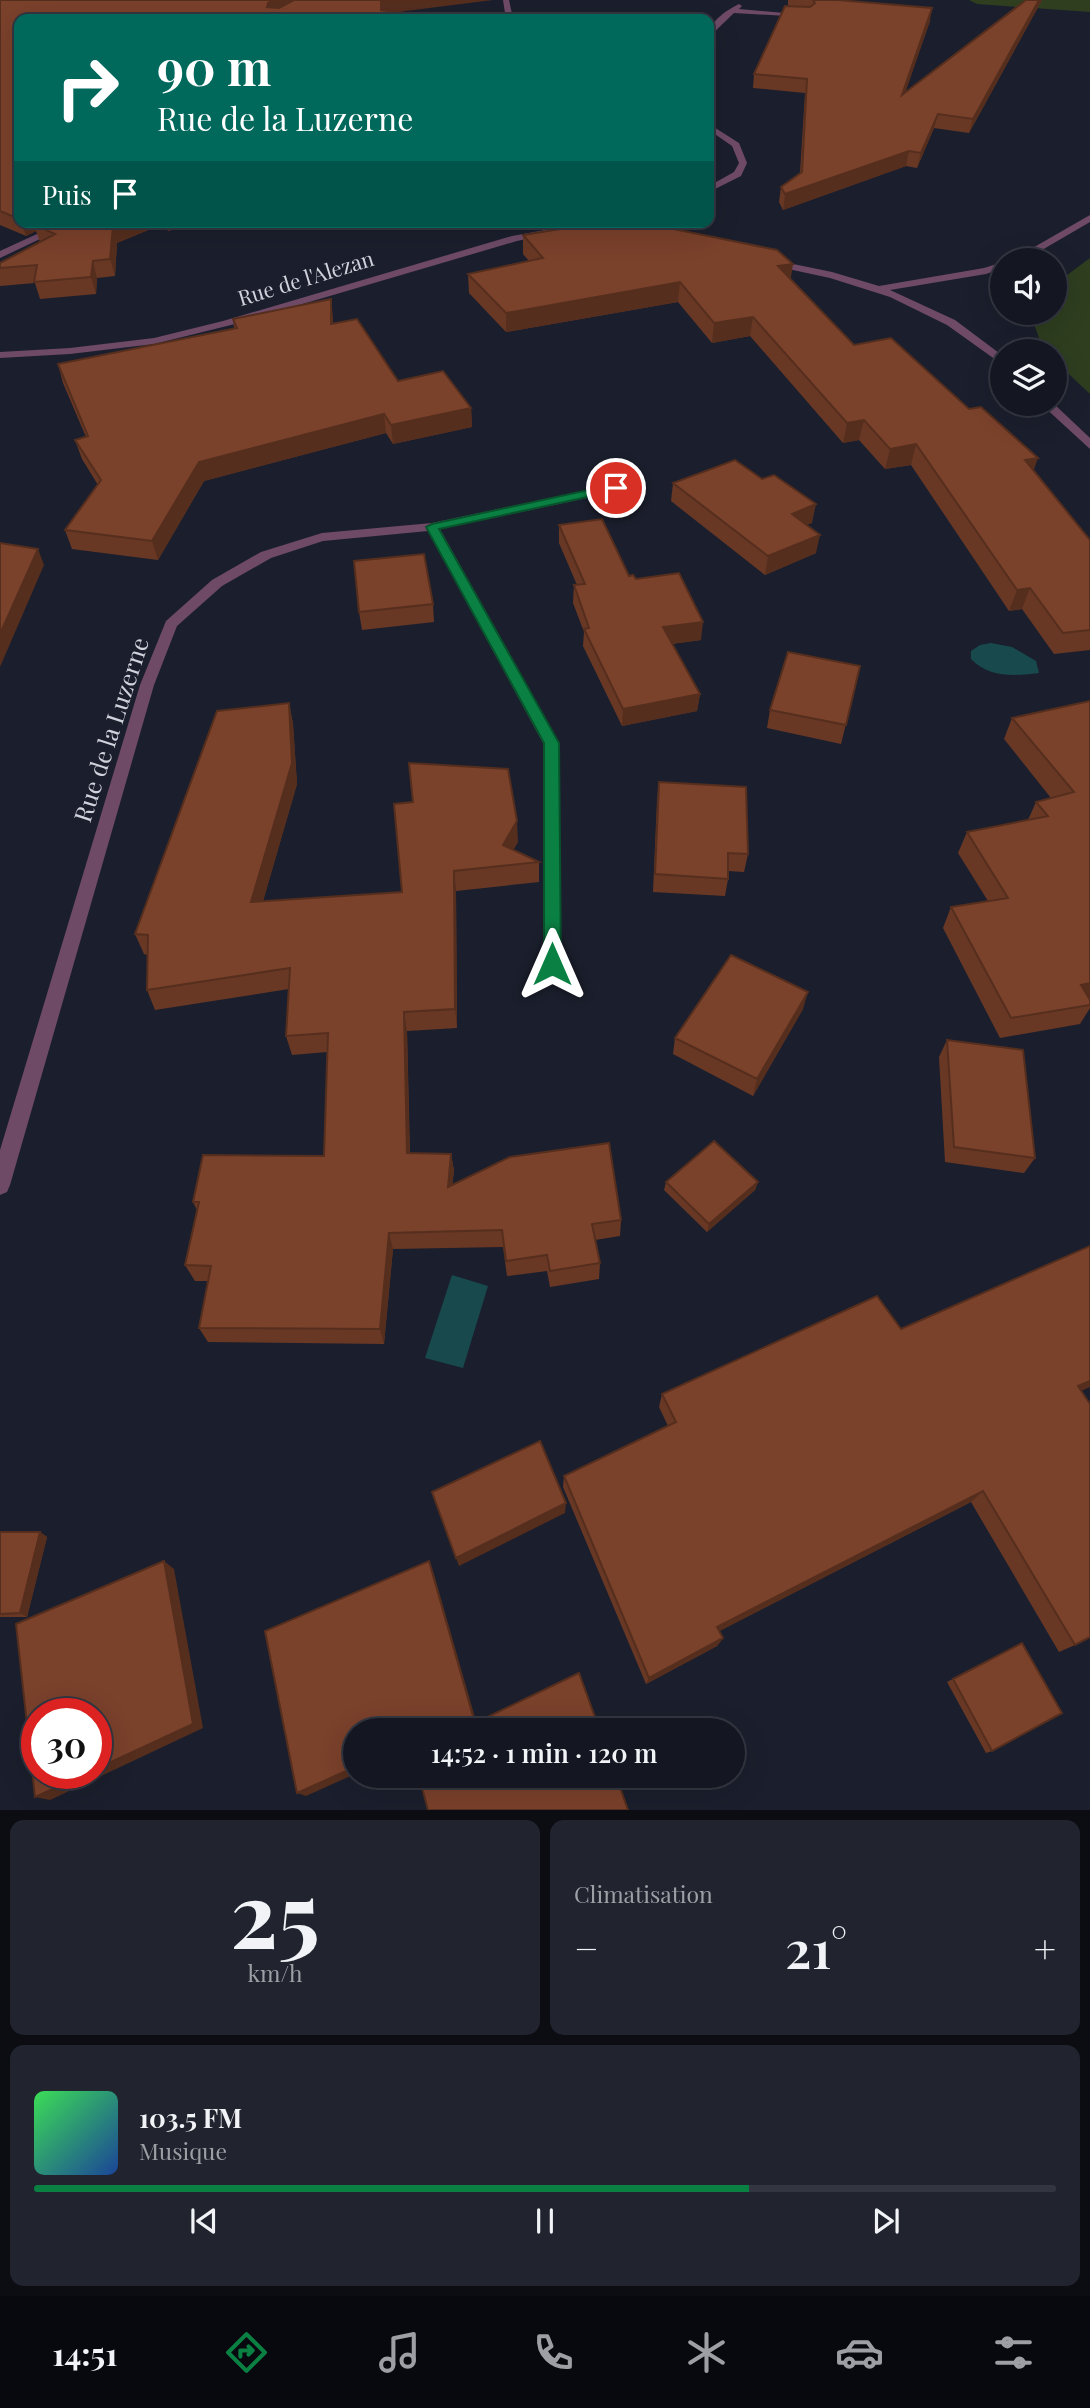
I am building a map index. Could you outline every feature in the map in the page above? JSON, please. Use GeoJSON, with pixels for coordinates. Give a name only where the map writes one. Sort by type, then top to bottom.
{"type":"FeatureCollection","features":[{"type":"Feature","properties":{"kind":"street"},"geometry":{"type":"LineString","coordinates":[[714,27],[731,10],[747,0]]}},
{"type":"Feature","properties":{"kind":"street"},"geometry":{"type":"LineString","coordinates":[[731,10],[808,15]]}},
{"type":"Feature","properties":{"kind":"street"},"geometry":{"type":"LineString","coordinates":[[714,130],[736,145],[743,163],[738,174],[714,186]]}},
{"type":"Feature","properties":{"kind":"street"},"geometry":{"type":"LineString","coordinates":[[1038,248],[1090,218]]}},
{"type":"Feature","properties":{"kind":"street"},"geometry":{"type":"LineString","coordinates":[[0,255],[58,228]]}},
{"type":"Feature","properties":{"kind":"street","name":"Rue de l'Alezan"},"geometry":{"type":"LineString","coordinates":[[0,355],[70,351],[154,341],[227,323],[515,238],[568,228]]}},
{"type":"Feature","properties":{"kind":"street"},"geometry":{"type":"LineString","coordinates":[[753,259],[834,274],[881,289],[924,307],[990,350]]}},
{"type":"Feature","properties":{"kind":"street"},"geometry":{"type":"LineString","coordinates":[[881,289],[990,270]]}},
{"type":"Feature","properties":{"kind":"street"},"geometry":{"type":"LineString","coordinates":[[1060,416],[1090,445]]}},
{"type":"Feature","properties":{"kind":"street","name":"Rue de la Luzerne"},"geometry":{"type":"LineString","coordinates":[[0,1185],[147,685],[170,624],[217,583],[266,555],[322,537],[432,527],[616,488]]}},
{"type":"Feature","properties":{"kind":"street"},"geometry":{"type":"LineString","coordinates":[[432,527],[551,743],[552,964]]}},
{"type":"Feature","properties":{"kind":"shaded area"},"geometry":{"type":"Polygon","coordinates":[[[969,0],[1090,0],[1090,12],[977,4],[969,0]]]}},
{"type":"Feature","properties":{"kind":"shaded area"},"geometry":{"type":"Polygon","coordinates":[[[1090,258],[1090,394],[1067,372],[1067,339],[1039,339],[1034,325],[1067,325],[1067,275],[1090,258]]]}},
{"type":"Feature","properties":{"kind":"shaded area"},"geometry":{"type":"Polygon","coordinates":[[[991,643],[1012,647],[1036,661],[1039,673],[994,673],[971,659],[971,651],[980,645],[991,643]]]}},
{"type":"Feature","properties":{"kind":"shaded area"},"geometry":{"type":"Polygon","coordinates":[[[452,1275],[488,1286],[463,1368],[425,1358],[452,1275]]]}},
{"type":"Feature","properties":{"kind":"building"},"geometry":{"type":"Polygon","coordinates":[[[0,0],[274,0],[268,3],[267,7],[279,8],[294,0],[381,0],[381,10],[413,14],[14,14],[14,217],[0,211],[0,0]]]}},
{"type":"Feature","properties":{"kind":"building"},"geometry":{"type":"Polygon","coordinates":[[[813,0],[932,8],[902,95],[1026,0],[1039,0],[973,119],[938,114],[921,153],[909,151],[785,194],[781,187],[802,172],[807,79],[754,74],[785,6],[810,7],[815,3],[813,0]]]}},
{"type":"Feature","properties":{"kind":"building"},"geometry":{"type":"Polygon","coordinates":[[[42,228],[113,228],[110,259],[93,261],[91,277],[34,282],[37,265],[0,268],[0,263],[55,234],[42,228]]]}},
{"type":"Feature","properties":{"kind":"building"},"geometry":{"type":"Polygon","coordinates":[[[566,228],[669,228],[777,250],[793,264],[778,266],[854,345],[891,338],[969,409],[981,407],[1038,458],[1025,460],[1090,540],[1090,630],[1063,633],[1030,588],[1017,590],[916,444],[890,449],[864,420],[847,423],[753,317],[714,323],[680,282],[506,313],[468,274],[543,258],[523,235],[566,228]]]}},
{"type":"Feature","properties":{"kind":"building"},"geometry":{"type":"Polygon","coordinates":[[[331,299],[331,324],[357,319],[398,381],[443,371],[471,408],[391,425],[384,414],[199,462],[152,541],[65,530],[101,480],[75,440],[88,436],[58,364],[237,328],[233,319],[331,299]]]}},
{"type":"Feature","properties":{"kind":"building"},"geometry":{"type":"Polygon","coordinates":[[[735,460],[762,479],[774,475],[816,504],[792,514],[820,535],[768,556],[673,483],[735,460]]]}},
{"type":"Feature","properties":{"kind":"building"},"geometry":{"type":"Polygon","coordinates":[[[602,519],[629,576],[633,575],[636,579],[679,573],[703,622],[663,627],[700,694],[623,709],[584,629],[589,628],[574,585],[585,584],[559,525],[602,519]]]}},
{"type":"Feature","properties":{"kind":"building"},"geometry":{"type":"Polygon","coordinates":[[[0,543],[38,549],[0,634],[0,543]]]}},
{"type":"Feature","properties":{"kind":"building"},"geometry":{"type":"Polygon","coordinates":[[[424,554],[433,604],[359,612],[354,561],[424,554]]]}},
{"type":"Feature","properties":{"kind":"building"},"geometry":{"type":"Polygon","coordinates":[[[788,652],[860,666],[846,725],[770,710],[788,652]]]}},
{"type":"Feature","properties":{"kind":"building"},"geometry":{"type":"Polygon","coordinates":[[[1090,701],[1090,983],[1081,985],[1090,1005],[1011,1018],[951,907],[1008,898],[967,832],[1048,816],[1036,802],[1074,792],[1012,718],[1090,701]]]}},
{"type":"Feature","properties":{"kind":"building"},"geometry":{"type":"Polygon","coordinates":[[[289,703],[292,763],[251,902],[402,892],[394,804],[413,802],[409,763],[508,769],[517,821],[503,845],[539,862],[454,871],[455,1009],[404,1012],[407,1153],[451,1154],[448,1187],[510,1157],[609,1143],[621,1220],[592,1224],[600,1263],[550,1271],[547,1255],[506,1261],[502,1230],[389,1233],[380,1329],[199,1328],[211,1266],[185,1265],[199,1202],[193,1202],[203,1155],[324,1156],[328,1033],[286,1036],[290,968],[147,990],[148,935],[135,934],[217,711],[289,703]]]}},
{"type":"Feature","properties":{"kind":"building"},"geometry":{"type":"Polygon","coordinates":[[[659,782],[746,787],[748,854],[728,853],[728,879],[655,874],[659,782]]]}},
{"type":"Feature","properties":{"kind":"building"},"geometry":{"type":"Polygon","coordinates":[[[731,955],[808,992],[757,1079],[675,1038],[731,955]]]}},
{"type":"Feature","properties":{"kind":"building"},"geometry":{"type":"Polygon","coordinates":[[[947,1040],[1023,1050],[1035,1158],[954,1147],[947,1040]]]}},
{"type":"Feature","properties":{"kind":"building"},"geometry":{"type":"Polygon","coordinates":[[[714,1141],[758,1182],[709,1224],[666,1182],[714,1141]]]}},
{"type":"Feature","properties":{"kind":"building"},"geometry":{"type":"Polygon","coordinates":[[[1090,1246],[1090,1381],[1078,1386],[1090,1404],[1090,1637],[1075,1645],[983,1491],[717,1627],[723,1638],[649,1678],[564,1476],[676,1422],[662,1394],[877,1296],[901,1329],[1090,1246]]]}},
{"type":"Feature","properties":{"kind":"building"},"geometry":{"type":"Polygon","coordinates":[[[540,1441],[566,1503],[456,1558],[432,1492],[540,1441]]]}},
{"type":"Feature","properties":{"kind":"building"},"geometry":{"type":"Polygon","coordinates":[[[0,1532],[40,1532],[20,1613],[0,1614],[0,1532]]]}},
{"type":"Feature","properties":{"kind":"building"},"geometry":{"type":"Polygon","coordinates":[[[164,1561],[193,1724],[112,1762],[112,1698],[24,1698],[16,1624],[164,1561]]]}},
{"type":"Feature","properties":{"kind":"building"},"geometry":{"type":"Polygon","coordinates":[[[429,1561],[474,1718],[343,1718],[343,1772],[297,1793],[265,1631],[429,1561]]]}},
{"type":"Feature","properties":{"kind":"building"},"geometry":{"type":"Polygon","coordinates":[[[1022,1643],[1062,1713],[992,1751],[953,1679],[1022,1643]]]}},
{"type":"Feature","properties":{"kind":"building"},"geometry":{"type":"Polygon","coordinates":[[[579,1673],[595,1718],[485,1718],[579,1673]]]}},
{"type":"Feature","properties":{"kind":"building"},"geometry":{"type":"Polygon","coordinates":[[[422,1788],[620,1788],[628,1810],[428,1810],[422,1788]]]}},
{"type":"Feature","properties":{"kind":"building"},"geometry":{"type":"Polygon","coordinates":[[[34,1789],[53,1789],[35,1797],[34,1789]]]}},
{"type":"Feature","properties":{"kind":"route"},"geometry":{"type":"LineString","coordinates":[[552,964],[551,743],[432,527],[616,488]]}}]}
